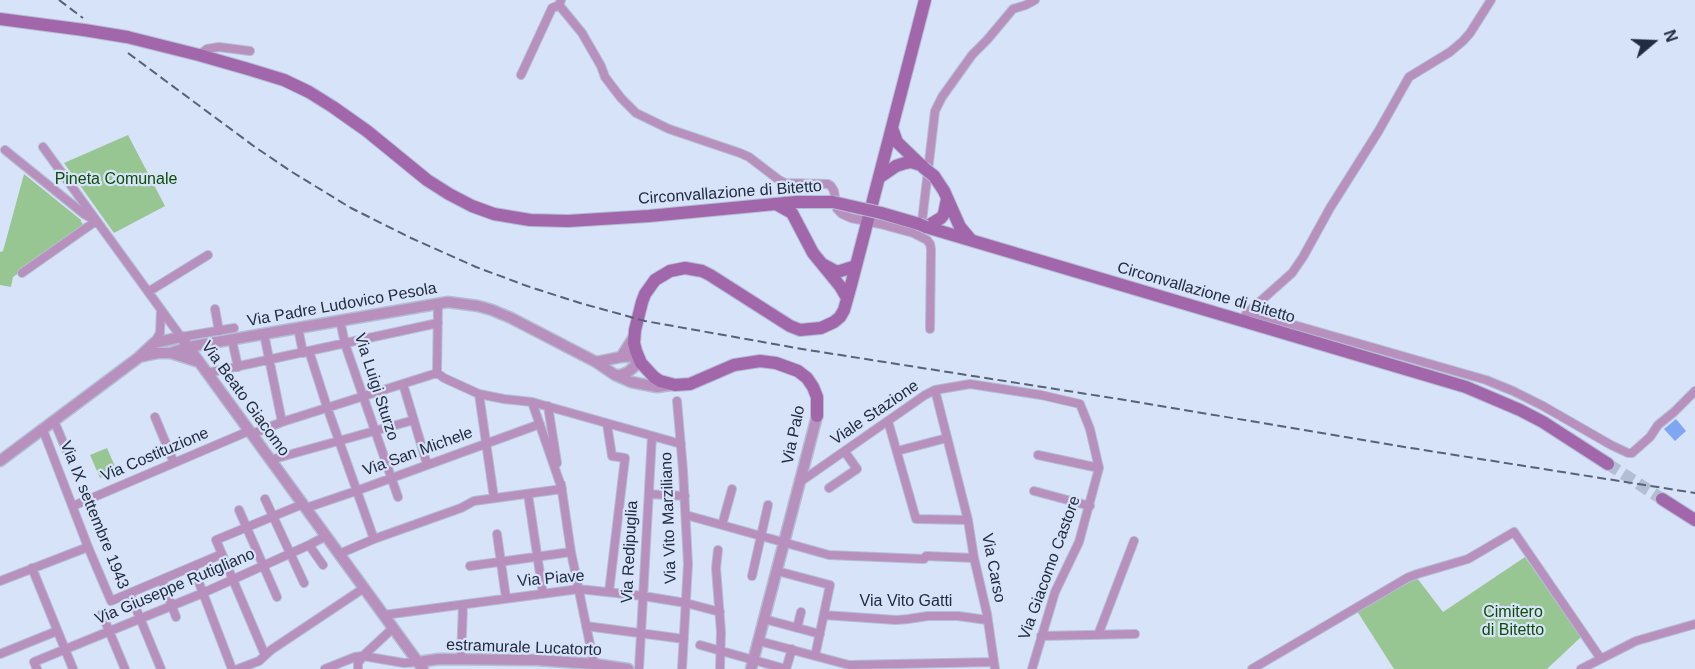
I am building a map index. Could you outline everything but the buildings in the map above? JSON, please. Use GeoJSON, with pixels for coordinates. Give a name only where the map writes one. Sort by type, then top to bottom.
{"type":"FeatureCollection","features":[{"type":"Feature","properties":{"kind":"main road"},"geometry":{"type":"LineString","coordinates":[[845,285],[856,266],[867,221],[892,143],[892,128],[925,0]]}},
{"type":"Feature","properties":{"kind":"main road","name":"Circonvallazione di Bitetto"},"geometry":{"type":"LineString","coordinates":[[0,19],[127,37],[200,55],[284,80],[333,107],[367,131],[427,180],[472,206],[494,214],[530,220],[568,221],[649,216],[775,203],[833,202],[880,213],[921,229],[972,240],[1485,394],[1543,422],[1608,464]]}},
{"type":"Feature","properties":{"kind":"main road"},"geometry":{"type":"LineString","coordinates":[[892,143],[934,176],[944,191],[960,226],[972,240]]}},
{"type":"Feature","properties":{"kind":"main road"},"geometry":{"type":"LineString","coordinates":[[880,177],[896,165],[919,165]]}},
{"type":"Feature","properties":{"kind":"main road"},"geometry":{"type":"LineString","coordinates":[[921,229],[941,218],[947,199]]}},
{"type":"Feature","properties":{"kind":"main road"},"geometry":{"type":"LineString","coordinates":[[801,229],[803,210],[816,201]]}},
{"type":"Feature","properties":{"kind":"main road"},"geometry":{"type":"LineString","coordinates":[[775,203],[792,213],[820,263],[845,285]]}},
{"type":"Feature","properties":{"kind":"main road"},"geometry":{"type":"LineString","coordinates":[[675,385],[654,377],[645,368],[638,356],[634,337],[645,294],[655,280],[677,269],[702,271],[790,326],[800,330],[821,328],[840,317],[847,298],[845,285],[837,272],[820,263]]}},
{"type":"Feature","properties":{"kind":"main road"},"geometry":{"type":"LineString","coordinates":[[837,272],[856,266]]}},
{"type":"Feature","properties":{"kind":"main road","name":"Via Palo"},"geometry":{"type":"LineString","coordinates":[[675,385],[699,382],[740,363],[760,361],[776,363],[798,371],[807,378],[818,397],[817,416]]}},
{"type":"Feature","properties":{"kind":"main road"},"geometry":{"type":"LineString","coordinates":[[1662,499],[1695,520]]}},
{"type":"Feature","properties":{"kind":"street"},"geometry":{"type":"LineString","coordinates":[[930,329],[931,249],[921,229],[935,111],[942,97],[972,55],[1013,9],[1035,0]]}},
{"type":"Feature","properties":{"kind":"street"},"geometry":{"type":"LineString","coordinates":[[1239,320],[1292,273],[1409,77],[1450,52],[1463,41],[1491,0]]}},
{"type":"Feature","properties":{"kind":"street"},"geometry":{"type":"LineString","coordinates":[[521,75],[552,8],[560,2],[582,33],[605,76],[621,98],[636,113],[669,129],[749,157],[784,183],[828,184],[834,191],[837,209],[851,218],[921,229]]}},
{"type":"Feature","properties":{"kind":"street"},"geometry":{"type":"LineString","coordinates":[[200,55],[207,49],[219,47],[250,51]]}},
{"type":"Feature","properties":{"kind":"street","name":"Via Beato Giacomo"},"geometry":{"type":"LineString","coordinates":[[43,147],[421,666]]}},
{"type":"Feature","properties":{"kind":"street"},"geometry":{"type":"LineString","coordinates":[[5,150],[84,214],[96,221],[22,273]]}},
{"type":"Feature","properties":{"kind":"street"},"geometry":{"type":"LineString","coordinates":[[148,292],[208,255]]}},
{"type":"Feature","properties":{"kind":"street"},"geometry":{"type":"LineString","coordinates":[[438,303],[437,373],[444,378],[479,394],[532,402],[681,444]]}},
{"type":"Feature","properties":{"kind":"street","name":"Via Padre Ludovico Pesola"},"geometry":{"type":"LineString","coordinates":[[171,353],[188,347],[340,320],[438,303],[457,303],[492,310],[511,318],[596,362],[615,375],[644,385],[657,387],[675,385]]}},
{"type":"Feature","properties":{"kind":"street"},"geometry":{"type":"LineString","coordinates":[[215,309],[219,331]]}},
{"type":"Feature","properties":{"kind":"street"},"geometry":{"type":"LineString","coordinates":[[0,461],[138,358],[154,343],[160,333],[161,310]]}},
{"type":"Feature","properties":{"kind":"street"},"geometry":{"type":"LineString","coordinates":[[1249,312],[1486,380],[1543,406],[1622,452],[1632,453],[1695,391]]}},
{"type":"Feature","properties":{"kind":"street","name":"Via Luigi Sturzo"},"geometry":{"type":"LineString","coordinates":[[340,320],[345,344],[362,396],[398,497]]}},
{"type":"Feature","properties":{"kind":"street"},"geometry":{"type":"LineString","coordinates":[[207,373],[438,323]]}},
{"type":"Feature","properties":{"kind":"street"},"geometry":{"type":"LineString","coordinates":[[154,343],[234,328]]}},
{"type":"Feature","properties":{"kind":"street"},"geometry":{"type":"LineString","coordinates":[[298,328],[374,539]]}},
{"type":"Feature","properties":{"kind":"street"},"geometry":{"type":"LineString","coordinates":[[264,334],[282,422]]}},
{"type":"Feature","properties":{"kind":"street"},"geometry":{"type":"LineString","coordinates":[[621,357],[634,337]]}},
{"type":"Feature","properties":{"kind":"street"},"geometry":{"type":"LineString","coordinates":[[232,340],[238,367]]}},
{"type":"Feature","properties":{"kind":"street"},"geometry":{"type":"LineString","coordinates":[[138,358],[158,353],[171,353],[200,362]]}},
{"type":"Feature","properties":{"kind":"street"},"geometry":{"type":"LineString","coordinates":[[596,362],[638,356],[635,366],[628,372],[615,375]]}},
{"type":"Feature","properties":{"kind":"street","name":"Via Costituzione"},"geometry":{"type":"LineString","coordinates":[[73,506],[251,433],[437,373]]}},
{"type":"Feature","properties":{"kind":"street"},"geometry":{"type":"LineString","coordinates":[[403,384],[427,464]]}},
{"type":"Feature","properties":{"kind":"street","name":"Viale Stazione"},"geometry":{"type":"LineString","coordinates":[[800,482],[925,395],[935,390],[970,384],[1041,395],[1080,404],[1090,429],[1099,468]]}},
{"type":"Feature","properties":{"kind":"street"},"geometry":{"type":"LineString","coordinates":[[935,390],[968,520]]}},
{"type":"Feature","properties":{"kind":"street"},"geometry":{"type":"LineString","coordinates":[[479,394],[494,498]]}},
{"type":"Feature","properties":{"kind":"street","name":"Via Vito Marziliano"},"geometry":{"type":"LineString","coordinates":[[677,401],[688,564],[682,669]]}},
{"type":"Feature","properties":{"kind":"street"},"geometry":{"type":"LineString","coordinates":[[532,402],[562,489]]}},
{"type":"Feature","properties":{"kind":"street"},"geometry":{"type":"LineString","coordinates":[[548,406],[571,552],[594,664]]}},
{"type":"Feature","properties":{"kind":"street","name":"Via Palo"},"geometry":{"type":"LineString","coordinates":[[753,664],[817,416]]}},
{"type":"Feature","properties":{"kind":"street"},"geometry":{"type":"LineString","coordinates":[[155,417],[174,463]]}},
{"type":"Feature","properties":{"kind":"street"},"geometry":{"type":"LineString","coordinates":[[270,459],[414,420]]}},
{"type":"Feature","properties":{"kind":"street"},"geometry":{"type":"LineString","coordinates":[[54,421],[69,456]]}},
{"type":"Feature","properties":{"kind":"street","name":"Via Carso"},"geometry":{"type":"LineString","coordinates":[[888,421],[916,519],[968,520],[994,665]]}},
{"type":"Feature","properties":{"kind":"street","name":"Via San Michele"},"geometry":{"type":"LineString","coordinates":[[222,554],[216,540],[247,527],[304,506],[357,491],[540,424]]}},
{"type":"Feature","properties":{"kind":"street"},"geometry":{"type":"LineString","coordinates":[[608,424],[612,456],[625,458],[609,592]]}},
{"type":"Feature","properties":{"kind":"street","name":"Via IX settembre 1943"},"geometry":{"type":"LineString","coordinates":[[43,430],[111,601],[222,554]]}},
{"type":"Feature","properties":{"kind":"street","name":"Via Redipuglia"},"geometry":{"type":"LineString","coordinates":[[639,669],[652,436]]}},
{"type":"Feature","properties":{"kind":"street"},"geometry":{"type":"LineString","coordinates":[[897,451],[947,438]]}},
{"type":"Feature","properties":{"kind":"street"},"geometry":{"type":"LineString","coordinates":[[829,488],[857,470],[845,452]]}},
{"type":"Feature","properties":{"kind":"street"},"geometry":{"type":"LineString","coordinates":[[1038,455],[1099,468]]}},
{"type":"Feature","properties":{"kind":"street","name":"Via Giacomo Castore"},"geometry":{"type":"LineString","coordinates":[[1032,669],[1055,592],[1079,542],[1099,468]]}},
{"type":"Feature","properties":{"kind":"street"},"geometry":{"type":"LineString","coordinates":[[339,554],[474,501],[562,489]]}},
{"type":"Feature","properties":{"kind":"street"},"geometry":{"type":"LineString","coordinates":[[722,525],[732,489]]}},
{"type":"Feature","properties":{"kind":"street"},"geometry":{"type":"LineString","coordinates":[[1034,491],[1090,506]]}},
{"type":"Feature","properties":{"kind":"street"},"geometry":{"type":"LineString","coordinates":[[528,494],[543,594]]}},
{"type":"Feature","properties":{"kind":"street"},"geometry":{"type":"LineString","coordinates":[[649,494],[685,496]]}},
{"type":"Feature","properties":{"kind":"street"},"geometry":{"type":"LineString","coordinates":[[265,500],[304,584]]}},
{"type":"Feature","properties":{"kind":"street"},"geometry":{"type":"LineString","coordinates":[[752,576],[768,505]]}},
{"type":"Feature","properties":{"kind":"street"},"geometry":{"type":"LineString","coordinates":[[239,510],[277,597]]}},
{"type":"Feature","properties":{"kind":"street"},"geometry":{"type":"LineString","coordinates":[[686,515],[830,555],[924,559],[926,556],[974,558]]}},
{"type":"Feature","properties":{"kind":"street"},"geometry":{"type":"LineString","coordinates":[[1252,669],[1407,578],[1468,559],[1514,532],[1601,659]]}},
{"type":"Feature","properties":{"kind":"street"},"geometry":{"type":"LineString","coordinates":[[497,534],[506,598]]}},
{"type":"Feature","properties":{"kind":"street","name":"Via Giuseppe Rutigliano"},"geometry":{"type":"LineString","coordinates":[[36,665],[65,649],[203,593],[326,536]]}},
{"type":"Feature","properties":{"kind":"street"},"geometry":{"type":"LineString","coordinates":[[1098,635],[1134,541]]}},
{"type":"Feature","properties":{"kind":"street"},"geometry":{"type":"LineString","coordinates":[[309,545],[323,565]]}},
{"type":"Feature","properties":{"kind":"street"},"geometry":{"type":"LineString","coordinates":[[0,581],[88,547]]}},
{"type":"Feature","properties":{"kind":"street"},"geometry":{"type":"LineString","coordinates":[[718,550],[716,568],[720,612],[720,669]]}},
{"type":"Feature","properties":{"kind":"street"},"geometry":{"type":"LineString","coordinates":[[470,566],[571,552]]}},
{"type":"Feature","properties":{"kind":"street"},"geometry":{"type":"LineString","coordinates":[[222,554],[262,662]]}},
{"type":"Feature","properties":{"kind":"street"},"geometry":{"type":"LineString","coordinates":[[193,567],[232,669]]}},
{"type":"Feature","properties":{"kind":"street"},"geometry":{"type":"LineString","coordinates":[[32,568],[73,669]]}},
{"type":"Feature","properties":{"kind":"street"},"geometry":{"type":"LineString","coordinates":[[777,571],[830,585],[815,656]]}},
{"type":"Feature","properties":{"kind":"street"},"geometry":{"type":"LineString","coordinates":[[162,580],[176,617]]}},
{"type":"Feature","properties":{"kind":"street"},"geometry":{"type":"LineString","coordinates":[[238,669],[262,662],[364,588]]}},
{"type":"Feature","properties":{"kind":"street","name":"Via Piave"},"geometry":{"type":"LineString","coordinates":[[384,615],[579,589],[686,603],[720,612]]}},
{"type":"Feature","properties":{"kind":"street"},"geometry":{"type":"LineString","coordinates":[[130,594],[161,669]]}},
{"type":"Feature","properties":{"kind":"street"},"geometry":{"type":"LineString","coordinates":[[461,659],[463,605]]}},
{"type":"Feature","properties":{"kind":"street"},"geometry":{"type":"LineString","coordinates":[[797,628],[801,612]]}},
{"type":"Feature","properties":{"kind":"street"},"geometry":{"type":"LineString","coordinates":[[102,614],[125,669]]}},
{"type":"Feature","properties":{"kind":"street","name":"Via Vito Gatti"},"geometry":{"type":"LineString","coordinates":[[824,615],[896,620],[928,616],[958,616],[987,620]]}},
{"type":"Feature","properties":{"kind":"street"},"geometry":{"type":"LineString","coordinates":[[764,619],[820,634]]}},
{"type":"Feature","properties":{"kind":"street"},"geometry":{"type":"LineString","coordinates":[[1581,669],[1644,638],[1695,624]]}},
{"type":"Feature","properties":{"kind":"street"},"geometry":{"type":"LineString","coordinates":[[586,626],[684,639]]}},
{"type":"Feature","properties":{"kind":"street"},"geometry":{"type":"LineString","coordinates":[[358,669],[358,663],[363,656],[393,628]]}},
{"type":"Feature","properties":{"kind":"street"},"geometry":{"type":"LineString","coordinates":[[0,654],[57,631]]}},
{"type":"Feature","properties":{"kind":"street"},"geometry":{"type":"LineString","coordinates":[[1041,636],[1135,634]]}},
{"type":"Feature","properties":{"kind":"street"},"geometry":{"type":"LineString","coordinates":[[759,641],[848,667],[994,665]]}},
{"type":"Feature","properties":{"kind":"street"},"geometry":{"type":"LineString","coordinates":[[700,645],[753,664],[786,669],[792,649]]}},
{"type":"Feature","properties":{"kind":"street"},"geometry":{"type":"LineString","coordinates":[[325,669],[363,656],[421,666]]}},
{"type":"Feature","properties":{"kind":"street","name":"estramurale Lucatorto"},"geometry":{"type":"LineString","coordinates":[[421,666],[439,659],[461,659],[534,665],[594,664],[628,669]]}},
{"type":"Feature","properties":{"kind":"green space","name":"Pineta Comunale"},"geometry":{"type":"Polygon","coordinates":[[[128,135],[165,206],[114,233],[64,163],[128,135]]]}},
{"type":"Feature","properties":{"kind":"green space"},"geometry":{"type":"Polygon","coordinates":[[[24,174],[81,220],[84,225],[83,228],[13,277],[11,287],[0,285],[0,252],[3,251],[24,174]]]}},
{"type":"Feature","properties":{"kind":"green space"},"geometry":{"type":"Polygon","coordinates":[[[107,448],[117,471],[100,478],[90,455],[107,448]]]}},
{"type":"Feature","properties":{"kind":"green space","name":"Cimitero di Bitetto"},"geometry":{"type":"Polygon","coordinates":[[[1525,557],[1581,637],[1547,669],[1394,669],[1357,611],[1417,578],[1443,612],[1525,557]]]}},
{"type":"Feature","properties":{"kind":"water"},"geometry":{"type":"Polygon","coordinates":[[[1676,419],[1686,431],[1675,441],[1664,429],[1676,419]]]}},
{"type":"Feature","properties":{"kind":"tunnel"},"geometry":{"type":"LineString","coordinates":[[1608,464],[1662,499]]}},
{"type":"Feature","properties":{"kind":"railway"},"geometry":{"type":"LineString","coordinates":[[59,0],[83,18]]}},
{"type":"Feature","properties":{"kind":"railway"},"geometry":{"type":"LineString","coordinates":[[128,53],[255,147],[351,208],[476,267],[580,303],[645,321],[802,349],[1695,493]]}}]}
